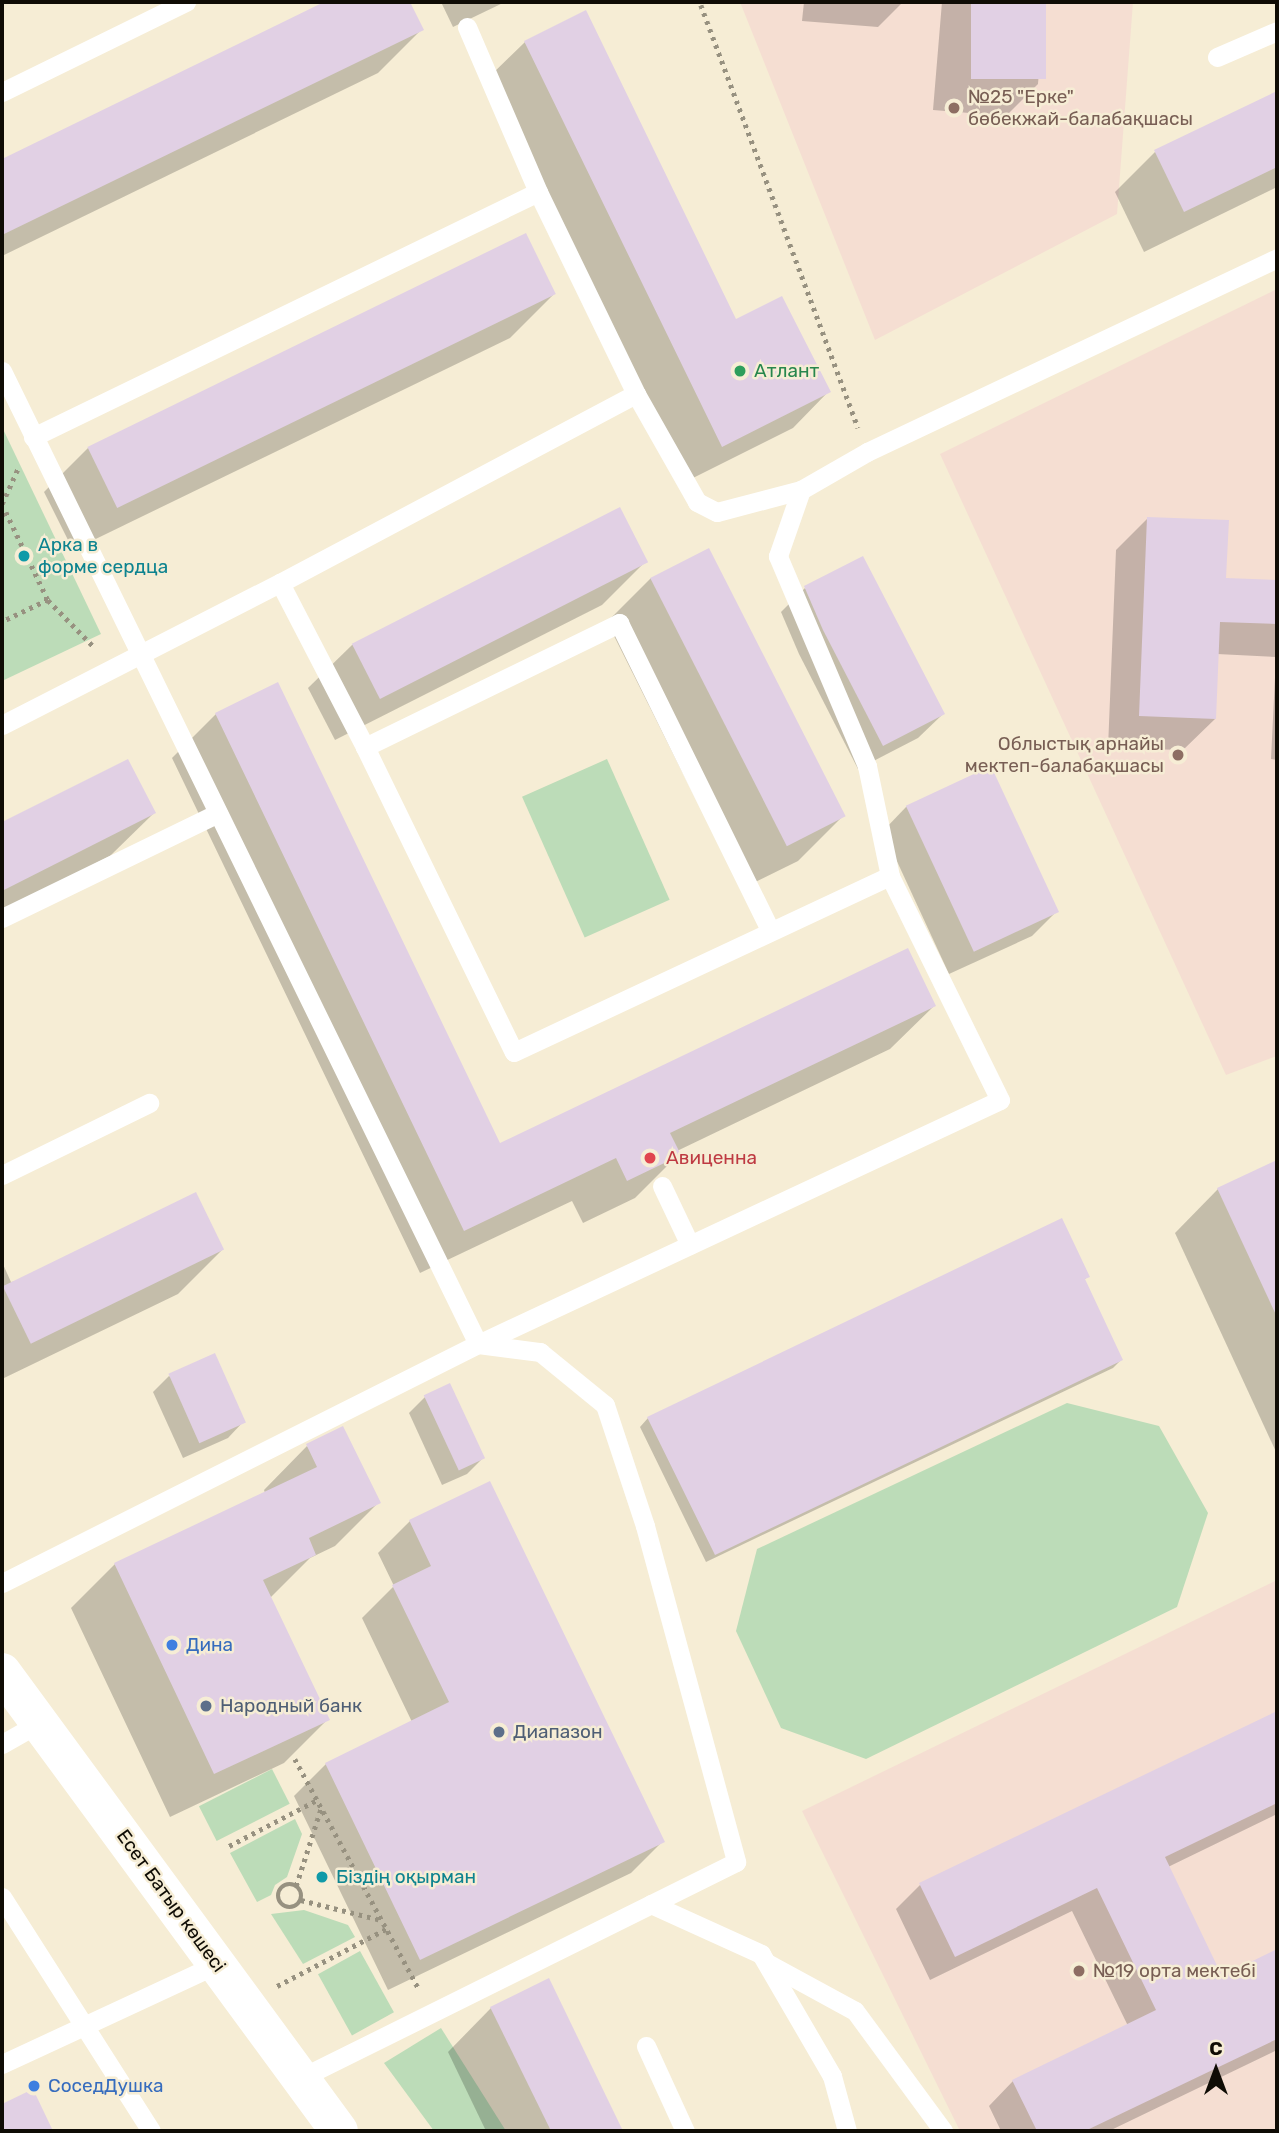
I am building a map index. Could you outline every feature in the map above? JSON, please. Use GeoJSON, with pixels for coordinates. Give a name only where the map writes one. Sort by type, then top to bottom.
{"type":"FeatureCollection","features":[{"type":"Feature","properties":{"kind":"street","name":"Есет Батыр көшесі"},"geometry":{"type":"LineString","coordinates":[[2,1672],[339,2131]]}},
{"type":"Feature","properties":{"kind":"lane"},"geometry":{"type":"LineString","coordinates":[[2,92],[186,2]]}},
{"type":"Feature","properties":{"kind":"lane"},"geometry":{"type":"LineString","coordinates":[[467,27],[538,192],[636,394],[697,502],[717,513],[802,490],[867,452],[1277,258]]}},
{"type":"Feature","properties":{"kind":"lane"},"geometry":{"type":"LineString","coordinates":[[1217,57],[1277,31]]}},
{"type":"Feature","properties":{"kind":"lane"},"geometry":{"type":"LineString","coordinates":[[33,437],[538,192]]}},
{"type":"Feature","properties":{"kind":"lane"},"geometry":{"type":"LineString","coordinates":[[2,371],[478,1344]]}},
{"type":"Feature","properties":{"kind":"lane"},"geometry":{"type":"LineString","coordinates":[[2,725],[280,583],[636,394]]}},
{"type":"Feature","properties":{"kind":"lane"},"geometry":{"type":"LineString","coordinates":[[2,1583],[478,1344],[1000,1100],[890,876],[867,766],[778,556],[802,490]]}},
{"type":"Feature","properties":{"kind":"lane"},"geometry":{"type":"LineString","coordinates":[[280,583],[365,747],[514,1052],[769,930],[890,876]]}},
{"type":"Feature","properties":{"kind":"lane"},"geometry":{"type":"LineString","coordinates":[[365,747],[619,623],[769,930]]}},
{"type":"Feature","properties":{"kind":"lane"},"geometry":{"type":"LineString","coordinates":[[2,918],[218,813]]}},
{"type":"Feature","properties":{"kind":"lane"},"geometry":{"type":"LineString","coordinates":[[2,1175],[149,1103]]}},
{"type":"Feature","properties":{"kind":"lane"},"geometry":{"type":"LineString","coordinates":[[662,1186],[690,1245]]}},
{"type":"Feature","properties":{"kind":"lane"},"geometry":{"type":"LineString","coordinates":[[301,2078],[736,1862],[645,1526],[605,1405],[540,1352],[478,1344]]}},
{"type":"Feature","properties":{"kind":"lane"},"geometry":{"type":"LineString","coordinates":[[2,1744],[39,1723]]}},
{"type":"Feature","properties":{"kind":"lane"},"geometry":{"type":"LineString","coordinates":[[2,1897],[8,1921],[84,2026],[151,2131]]}},
{"type":"Feature","properties":{"kind":"lane"},"geometry":{"type":"LineString","coordinates":[[650,1905],[761,1954],[832,2076],[847,2131]]}},
{"type":"Feature","properties":{"kind":"lane"},"geometry":{"type":"LineString","coordinates":[[766,1962],[855,2011],[943,2131]]}},
{"type":"Feature","properties":{"kind":"lane"},"geometry":{"type":"LineString","coordinates":[[2,2064],[217,1964]]}},
{"type":"Feature","properties":{"kind":"lane"},"geometry":{"type":"LineString","coordinates":[[646,2046],[685,2131]]}},
{"type":"Feature","properties":{"kind":"path"},"geometry":{"type":"LineString","coordinates":[[701,5],[867,452]]}},
{"type":"Feature","properties":{"kind":"path"},"geometry":{"type":"LineString","coordinates":[[2,515],[6,513],[48,600],[114,667]]}},
{"type":"Feature","properties":{"kind":"path"},"geometry":{"type":"LineString","coordinates":[[2,622],[48,600]]}},
{"type":"Feature","properties":{"kind":"path"},"geometry":{"type":"LineString","coordinates":[[295,1759],[431,2013]]}},
{"type":"Feature","properties":{"kind":"path"},"geometry":{"type":"LineString","coordinates":[[229,1846],[317,1800]]}},
{"type":"Feature","properties":{"kind":"path"},"geometry":{"type":"LineString","coordinates":[[296,1886],[321,1808]]}},
{"type":"Feature","properties":{"kind":"path"},"geometry":{"type":"LineString","coordinates":[[296,1886],[301,1892],[301,1900],[297,1906],[289,1908],[280,1903],[278,1895],[281,1888],[296,1886]]}},
{"type":"Feature","properties":{"kind":"path"},"geometry":{"type":"LineString","coordinates":[[301,1900],[381,1920]]}},
{"type":"Feature","properties":{"kind":"path"},"geometry":{"type":"LineString","coordinates":[[274,1906],[280,1903]]}},
{"type":"Feature","properties":{"kind":"path"},"geometry":{"type":"LineString","coordinates":[[277,1986],[386,1929]]}},
{"type":"Feature","properties":{"kind":"shaded area","name":"№25 \"Ерке\" бөбекжай-балабақшасы"},"geometry":{"type":"Polygon","coordinates":[[[740,2],[1133,2],[1117,214],[875,340],[740,2]]]}},
{"type":"Feature","properties":{"kind":"shaded area","name":"Облыстық арнайы мектеп-балабақшасы"},"geometry":{"type":"Polygon","coordinates":[[[1277,289],[1277,1056],[1226,1075],[940,454],[1277,289]]]}},
{"type":"Feature","properties":{"kind":"shaded area","name":"№19 орта мектебі"},"geometry":{"type":"Polygon","coordinates":[[[1277,1580],[1277,2131],[960,2131],[802,1811],[1277,1580]]]}},
{"type":"Feature","properties":{"kind":"green space"},"geometry":{"type":"Polygon","coordinates":[[[2,427],[101,634],[2,681],[2,427]]]}},
{"type":"Feature","properties":{"kind":"green space"},"geometry":{"type":"Polygon","coordinates":[[[607,759],[670,900],[585,938],[522,797],[607,759]]]}},
{"type":"Feature","properties":{"kind":"green space"},"geometry":{"type":"Polygon","coordinates":[[[1067,1403],[1159,1426],[1208,1513],[1177,1607],[866,1759],[781,1728],[736,1631],[757,1549],[1067,1403]]]}},
{"type":"Feature","properties":{"kind":"green space"},"geometry":{"type":"Polygon","coordinates":[[[272,1769],[290,1804],[217,1841],[199,1806],[272,1769]]]}},
{"type":"Feature","properties":{"kind":"green space"},"geometry":{"type":"Polygon","coordinates":[[[295,1819],[302,1834],[287,1877],[275,1885],[271,1895],[257,1902],[230,1853],[295,1819]]]}},
{"type":"Feature","properties":{"kind":"green space"},"geometry":{"type":"Polygon","coordinates":[[[304,1910],[348,1925],[355,1937],[303,1964],[271,1914],[304,1910]]]}},
{"type":"Feature","properties":{"kind":"green space"},"geometry":{"type":"Polygon","coordinates":[[[360,1951],[394,2012],[352,2035],[318,1974],[360,1951]]]}},
{"type":"Feature","properties":{"kind":"green space"},"geometry":{"type":"Polygon","coordinates":[[[441,2028],[506,2131],[434,2131],[384,2063],[441,2028]]]}},
{"type":"Feature","properties":{"kind":"building"},"geometry":{"type":"Polygon","coordinates":[[[324,2],[410,2],[424,30],[2,235],[2,159],[324,2]]]}},
{"type":"Feature","properties":{"kind":"building"},"geometry":{"type":"Polygon","coordinates":[[[971,2],[1046,2],[1046,79],[971,79],[971,2]]]}},
{"type":"Feature","properties":{"kind":"building"},"geometry":{"type":"Polygon","coordinates":[[[586,10],[736,319],[782,296],[831,392],[722,447],[524,41],[586,10]]]}},
{"type":"Feature","properties":{"kind":"building"},"geometry":{"type":"Polygon","coordinates":[[[1277,91],[1277,167],[1184,212],[1154,150],[1277,91]]]}},
{"type":"Feature","properties":{"kind":"building"},"geometry":{"type":"Polygon","coordinates":[[[526,233],[556,294],[117,508],[87,447],[526,233]]]}},
{"type":"Feature","properties":{"kind":"building"},"geometry":{"type":"Polygon","coordinates":[[[620,507],[648,562],[380,699],[352,644],[620,507]]]}},
{"type":"Feature","properties":{"kind":"building"},"geometry":{"type":"Polygon","coordinates":[[[1147,517],[1229,520],[1226,578],[1277,580],[1277,624],[1220,622],[1216,719],[1139,716],[1147,517]]]}},
{"type":"Feature","properties":{"kind":"building"},"geometry":{"type":"Polygon","coordinates":[[[709,548],[846,816],[787,846],[650,578],[709,548]]]}},
{"type":"Feature","properties":{"kind":"building"},"geometry":{"type":"Polygon","coordinates":[[[863,556],[945,714],[883,746],[823,630],[804,586],[863,556]]]}},
{"type":"Feature","properties":{"kind":"building"},"geometry":{"type":"Polygon","coordinates":[[[278,682],[500,1143],[908,948],[936,1006],[670,1133],[681,1155],[627,1181],[616,1158],[464,1231],[215,713],[278,682]]]}},
{"type":"Feature","properties":{"kind":"building"},"geometry":{"type":"Polygon","coordinates":[[[128,759],[156,813],[2,891],[2,822],[128,759]]]}},
{"type":"Feature","properties":{"kind":"building"},"geometry":{"type":"Polygon","coordinates":[[[991,766],[1059,912],[974,952],[906,806],[991,766]]]}},
{"type":"Feature","properties":{"kind":"building"},"geometry":{"type":"Polygon","coordinates":[[[1277,1160],[1277,1317],[1217,1188],[1277,1160]]]}},
{"type":"Feature","properties":{"kind":"building"},"geometry":{"type":"Polygon","coordinates":[[[196,1192],[224,1250],[31,1344],[3,1286],[196,1192]]]}},
{"type":"Feature","properties":{"kind":"building"},"geometry":{"type":"Polygon","coordinates":[[[1062,1218],[1090,1277],[1085,1279],[1123,1360],[715,1555],[647,1417],[1062,1218]]]}},
{"type":"Feature","properties":{"kind":"building"},"geometry":{"type":"Polygon","coordinates":[[[215,1353],[246,1422],[199,1443],[168,1374],[215,1353]]]}},
{"type":"Feature","properties":{"kind":"building"},"geometry":{"type":"Polygon","coordinates":[[[450,1383],[485,1458],[459,1470],[424,1395],[450,1383]]]}},
{"type":"Feature","properties":{"kind":"building"},"geometry":{"type":"Polygon","coordinates":[[[343,1426],[381,1503],[309,1538],[316,1555],[263,1580],[330,1720],[214,1774],[114,1563],[317,1467],[306,1444],[343,1426]]]}},
{"type":"Feature","properties":{"kind":"building","name":"Диапазон"},"geometry":{"type":"Polygon","coordinates":[[[490,1481],[665,1842],[420,1960],[325,1763],[449,1702],[392,1585],[431,1566],[409,1520],[490,1481]]]}},
{"type":"Feature","properties":{"kind":"building"},"geometry":{"type":"Polygon","coordinates":[[[1277,1711],[1277,1803],[1165,1857],[1222,1976],[1277,1949],[1277,2039],[1085,2131],[1037,2131],[1012,2080],[1156,2010],[1097,1888],[955,1957],[919,1883],[1277,1711]]]}},
{"type":"Feature","properties":{"kind":"building"},"geometry":{"type":"Polygon","coordinates":[[[549,1978],[623,2131],[551,2131],[490,2007],[549,1978]]]}},
{"type":"Feature","properties":{"kind":"building"},"geometry":{"type":"Polygon","coordinates":[[[33,2089],[53,2131],[2,2131],[2,2104],[33,2089]]]}},
{"type":"Feature","properties":{"kind":"place","name":"№25 \"Ерке\" бөбекжай-балабақшасы"},"geometry":{"type":"Point","coordinates":[954,108]}},
{"type":"Feature","properties":{"kind":"place","name":"Атлант"},"geometry":{"type":"Point","coordinates":[740,371]}},
{"type":"Feature","properties":{"kind":"place","name":"Арка в форме сердца"},"geometry":{"type":"Point","coordinates":[24,556]}},
{"type":"Feature","properties":{"kind":"place","name":"Облыстық арнайы мектеп-балабақшасы"},"geometry":{"type":"Point","coordinates":[1178,755]}},
{"type":"Feature","properties":{"kind":"place","name":"Авиценна"},"geometry":{"type":"Point","coordinates":[650,1158]}},
{"type":"Feature","properties":{"kind":"place","name":"Дина"},"geometry":{"type":"Point","coordinates":[172,1645]}},
{"type":"Feature","properties":{"kind":"place","name":"Народный банк"},"geometry":{"type":"Point","coordinates":[206,1706]}},
{"type":"Feature","properties":{"kind":"place","name":"Диапазон"},"geometry":{"type":"Point","coordinates":[499,1732]}},
{"type":"Feature","properties":{"kind":"place","name":"Біздің оқырман"},"geometry":{"type":"Point","coordinates":[322,1877]}},
{"type":"Feature","properties":{"kind":"place","name":"№19 орта мектебі"},"geometry":{"type":"Point","coordinates":[1079,1971]}},
{"type":"Feature","properties":{"kind":"place","name":"СоседДушка"},"geometry":{"type":"Point","coordinates":[34,2086]}}]}
